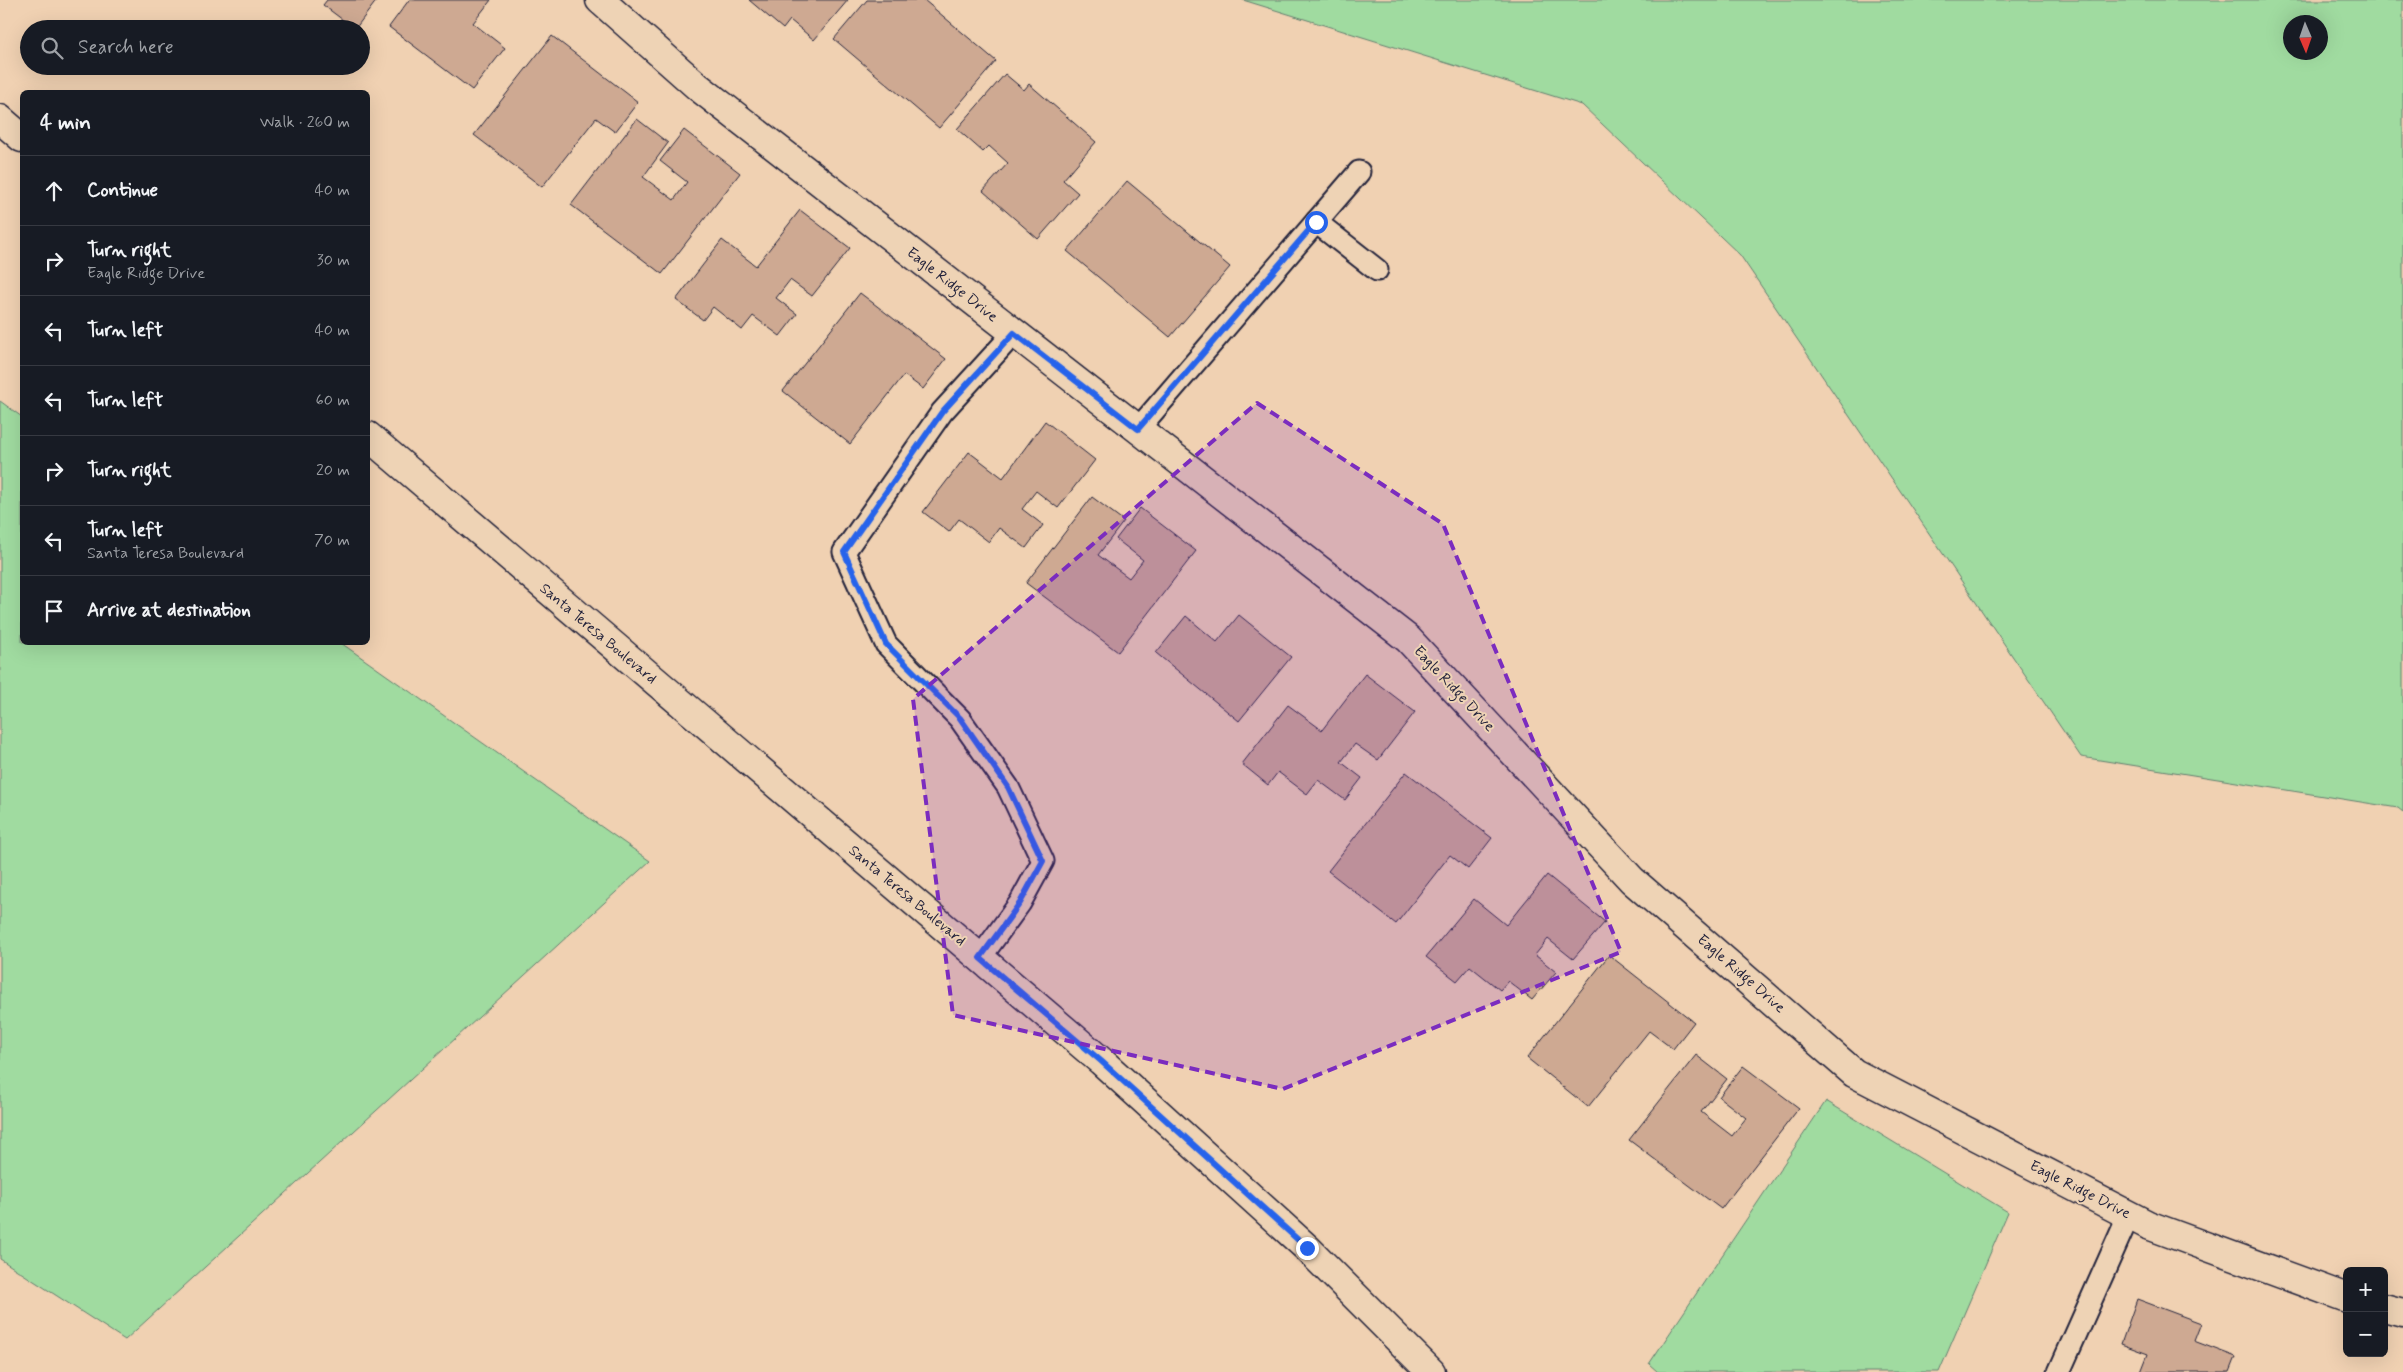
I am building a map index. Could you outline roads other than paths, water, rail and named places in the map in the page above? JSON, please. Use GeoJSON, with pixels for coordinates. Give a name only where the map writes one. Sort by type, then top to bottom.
{"type":"FeatureCollection","features":[{"type":"Feature","properties":{"kind":"street","name":"Eagle Ridge Drive"},"geometry":{"type":"LineString","coordinates":[[600,0],[697,86],[1408,639],[1632,880],[1854,1073],[2148,1225],[2343,1297]]}},
{"type":"Feature","properties":{"kind":"street"},"geometry":{"type":"LineString","coordinates":[[0,119],[20,136]]}},
{"type":"Feature","properties":{"kind":"street","name":"Santa Teresa Boulevard"},"geometry":{"type":"LineString","coordinates":[[370,438],[1101,1061],[1307,1248],[1431,1372]]}},
{"type":"Feature","properties":{"kind":"street"},"geometry":{"type":"LineString","coordinates":[[2388,1309],[2403,1312]]}},
{"type":"Feature","properties":{"kind":"lane"},"geometry":{"type":"LineString","coordinates":[[1138,429],[1359,172]]}},
{"type":"Feature","properties":{"kind":"lane"},"geometry":{"type":"LineString","coordinates":[[1316,222],[1377,270]]}},
{"type":"Feature","properties":{"kind":"lane"},"geometry":{"type":"LineString","coordinates":[[980,958],[1020,903],[1043,861],[1008,787],[960,718],[886,644],[844,552],[942,412],[1014,333]]}},
{"type":"Feature","properties":{"kind":"lane"},"geometry":{"type":"LineString","coordinates":[[2060,1372],[2129,1215]]}}]}
